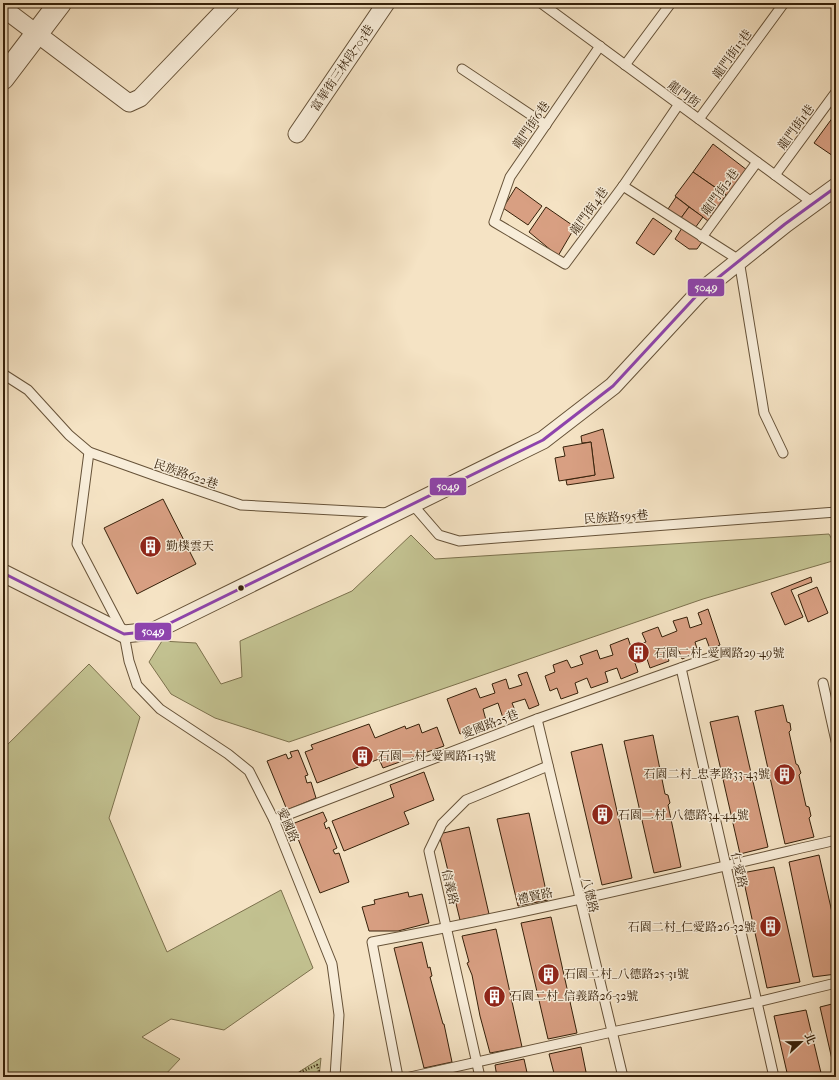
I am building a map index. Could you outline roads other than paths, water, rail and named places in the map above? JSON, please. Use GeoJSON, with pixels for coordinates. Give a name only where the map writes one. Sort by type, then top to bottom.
{"type":"FeatureCollection","features":[{"type":"Feature","properties":{"kind":"street"},"geometry":{"type":"LineString","coordinates":[[3,78],[60,3]]}},
{"type":"Feature","properties":{"kind":"street"},"geometry":{"type":"LineString","coordinates":[[3,8],[129,103],[140,98],[231,3]]}},
{"type":"Feature","properties":{"kind":"street","name":"富華街三林段703巷"},"geometry":{"type":"LineString","coordinates":[[298,134],[386,3]]}},
{"type":"Feature","properties":{"kind":"street"},"geometry":{"type":"LineString","coordinates":[[3,574],[124,634],[154,630],[395,514],[543,440],[613,386],[699,293],[738,260],[813,203],[836,188]]}},
{"type":"Feature","properties":{"kind":"lane","name":"龍門街"},"geometry":{"type":"LineString","coordinates":[[541,3],[813,203]]}},
{"type":"Feature","properties":{"kind":"lane"},"geometry":{"type":"LineString","coordinates":[[625,65],[671,3]]}},
{"type":"Feature","properties":{"kind":"lane","name":"龍門街13巷"},"geometry":{"type":"LineString","coordinates":[[699,119],[784,3]]}},
{"type":"Feature","properties":{"kind":"lane","name":"龍門街6巷"},"geometry":{"type":"LineString","coordinates":[[494,222],[510,177],[600,46]]}},
{"type":"Feature","properties":{"kind":"lane"},"geometry":{"type":"LineString","coordinates":[[462,69],[546,125]]}},
{"type":"Feature","properties":{"kind":"lane","name":"龍門街1巷"},"geometry":{"type":"LineString","coordinates":[[775,175],[836,92]]}},
{"type":"Feature","properties":{"kind":"lane","name":"龍門街4巷"},"geometry":{"type":"LineString","coordinates":[[494,222],[565,264],[623,186],[679,104]]}},
{"type":"Feature","properties":{"kind":"lane","name":"龍門街2巷"},"geometry":{"type":"LineString","coordinates":[[702,237],[757,162]]}},
{"type":"Feature","properties":{"kind":"lane"},"geometry":{"type":"LineString","coordinates":[[623,186],[738,260],[764,413],[783,453]]}},
{"type":"Feature","properties":{"kind":"lane","name":"民族路622巷"},"geometry":{"type":"LineString","coordinates":[[3,374],[28,390],[69,435],[89,452],[241,505],[395,514]]}},
{"type":"Feature","properties":{"kind":"lane","name":"愛國路"},"geometry":{"type":"LineString","coordinates":[[89,452],[77,544],[124,634],[128,660],[137,685],[160,709],[228,754],[249,771],[274,820],[332,964],[339,1015],[335,1077]]}},
{"type":"Feature","properties":{"kind":"lane","name":"民族路595巷"},"geometry":{"type":"LineString","coordinates":[[413,505],[439,535],[459,541],[836,512]]}},
{"type":"Feature","properties":{"kind":"lane","name":"愛國路25巷"},"geometry":{"type":"LineString","coordinates":[[274,820],[537,719],[717,655]]}},
{"type":"Feature","properties":{"kind":"lane","name":"仁愛路"},"geometry":{"type":"LineString","coordinates":[[681,668],[774,1077]]}},
{"type":"Feature","properties":{"kind":"lane"},"geometry":{"type":"LineString","coordinates":[[823,683],[836,741]]}},
{"type":"Feature","properties":{"kind":"lane","name":"八德路"},"geometry":{"type":"LineString","coordinates":[[537,719],[579,899],[623,1077]]}},
{"type":"Feature","properties":{"kind":"lane","name":"信義路"},"geometry":{"type":"LineString","coordinates":[[480,1077],[429,851],[442,824],[466,800],[548,766]]}},
{"type":"Feature","properties":{"kind":"lane","name":"禮賢路"},"geometry":{"type":"LineString","coordinates":[[398,1077],[372,942],[447,928],[579,899],[836,840]]}},
{"type":"Feature","properties":{"kind":"lane"},"geometry":{"type":"LineString","coordinates":[[410,1077],[612,1032],[757,1002],[836,982]]}},
{"type":"Feature","properties":{"kind":"place","name":"勤樸雲天"},"geometry":{"type":"Point","coordinates":[150,546]}},
{"type":"Feature","properties":{"kind":"place","name":"石園二村_愛國路29-49號"},"geometry":{"type":"Point","coordinates":[639,653]}},
{"type":"Feature","properties":{"kind":"place","name":"石園二村_愛國路1-13號"},"geometry":{"type":"Point","coordinates":[362,756]}},
{"type":"Feature","properties":{"kind":"place","name":"石園二村_忠孝路33-43號"},"geometry":{"type":"Point","coordinates":[785,774]}},
{"type":"Feature","properties":{"kind":"place","name":"石園二村_八德路34-44號"},"geometry":{"type":"Point","coordinates":[602,815]}},
{"type":"Feature","properties":{"kind":"place","name":"石園二村_仁愛路26-32號"},"geometry":{"type":"Point","coordinates":[771,927]}},
{"type":"Feature","properties":{"kind":"place","name":"石園二村_八德路25-31號"},"geometry":{"type":"Point","coordinates":[548,974]}},
{"type":"Feature","properties":{"kind":"place","name":"石園二村_信義路26-32號"},"geometry":{"type":"Point","coordinates":[494,996]}}]}
